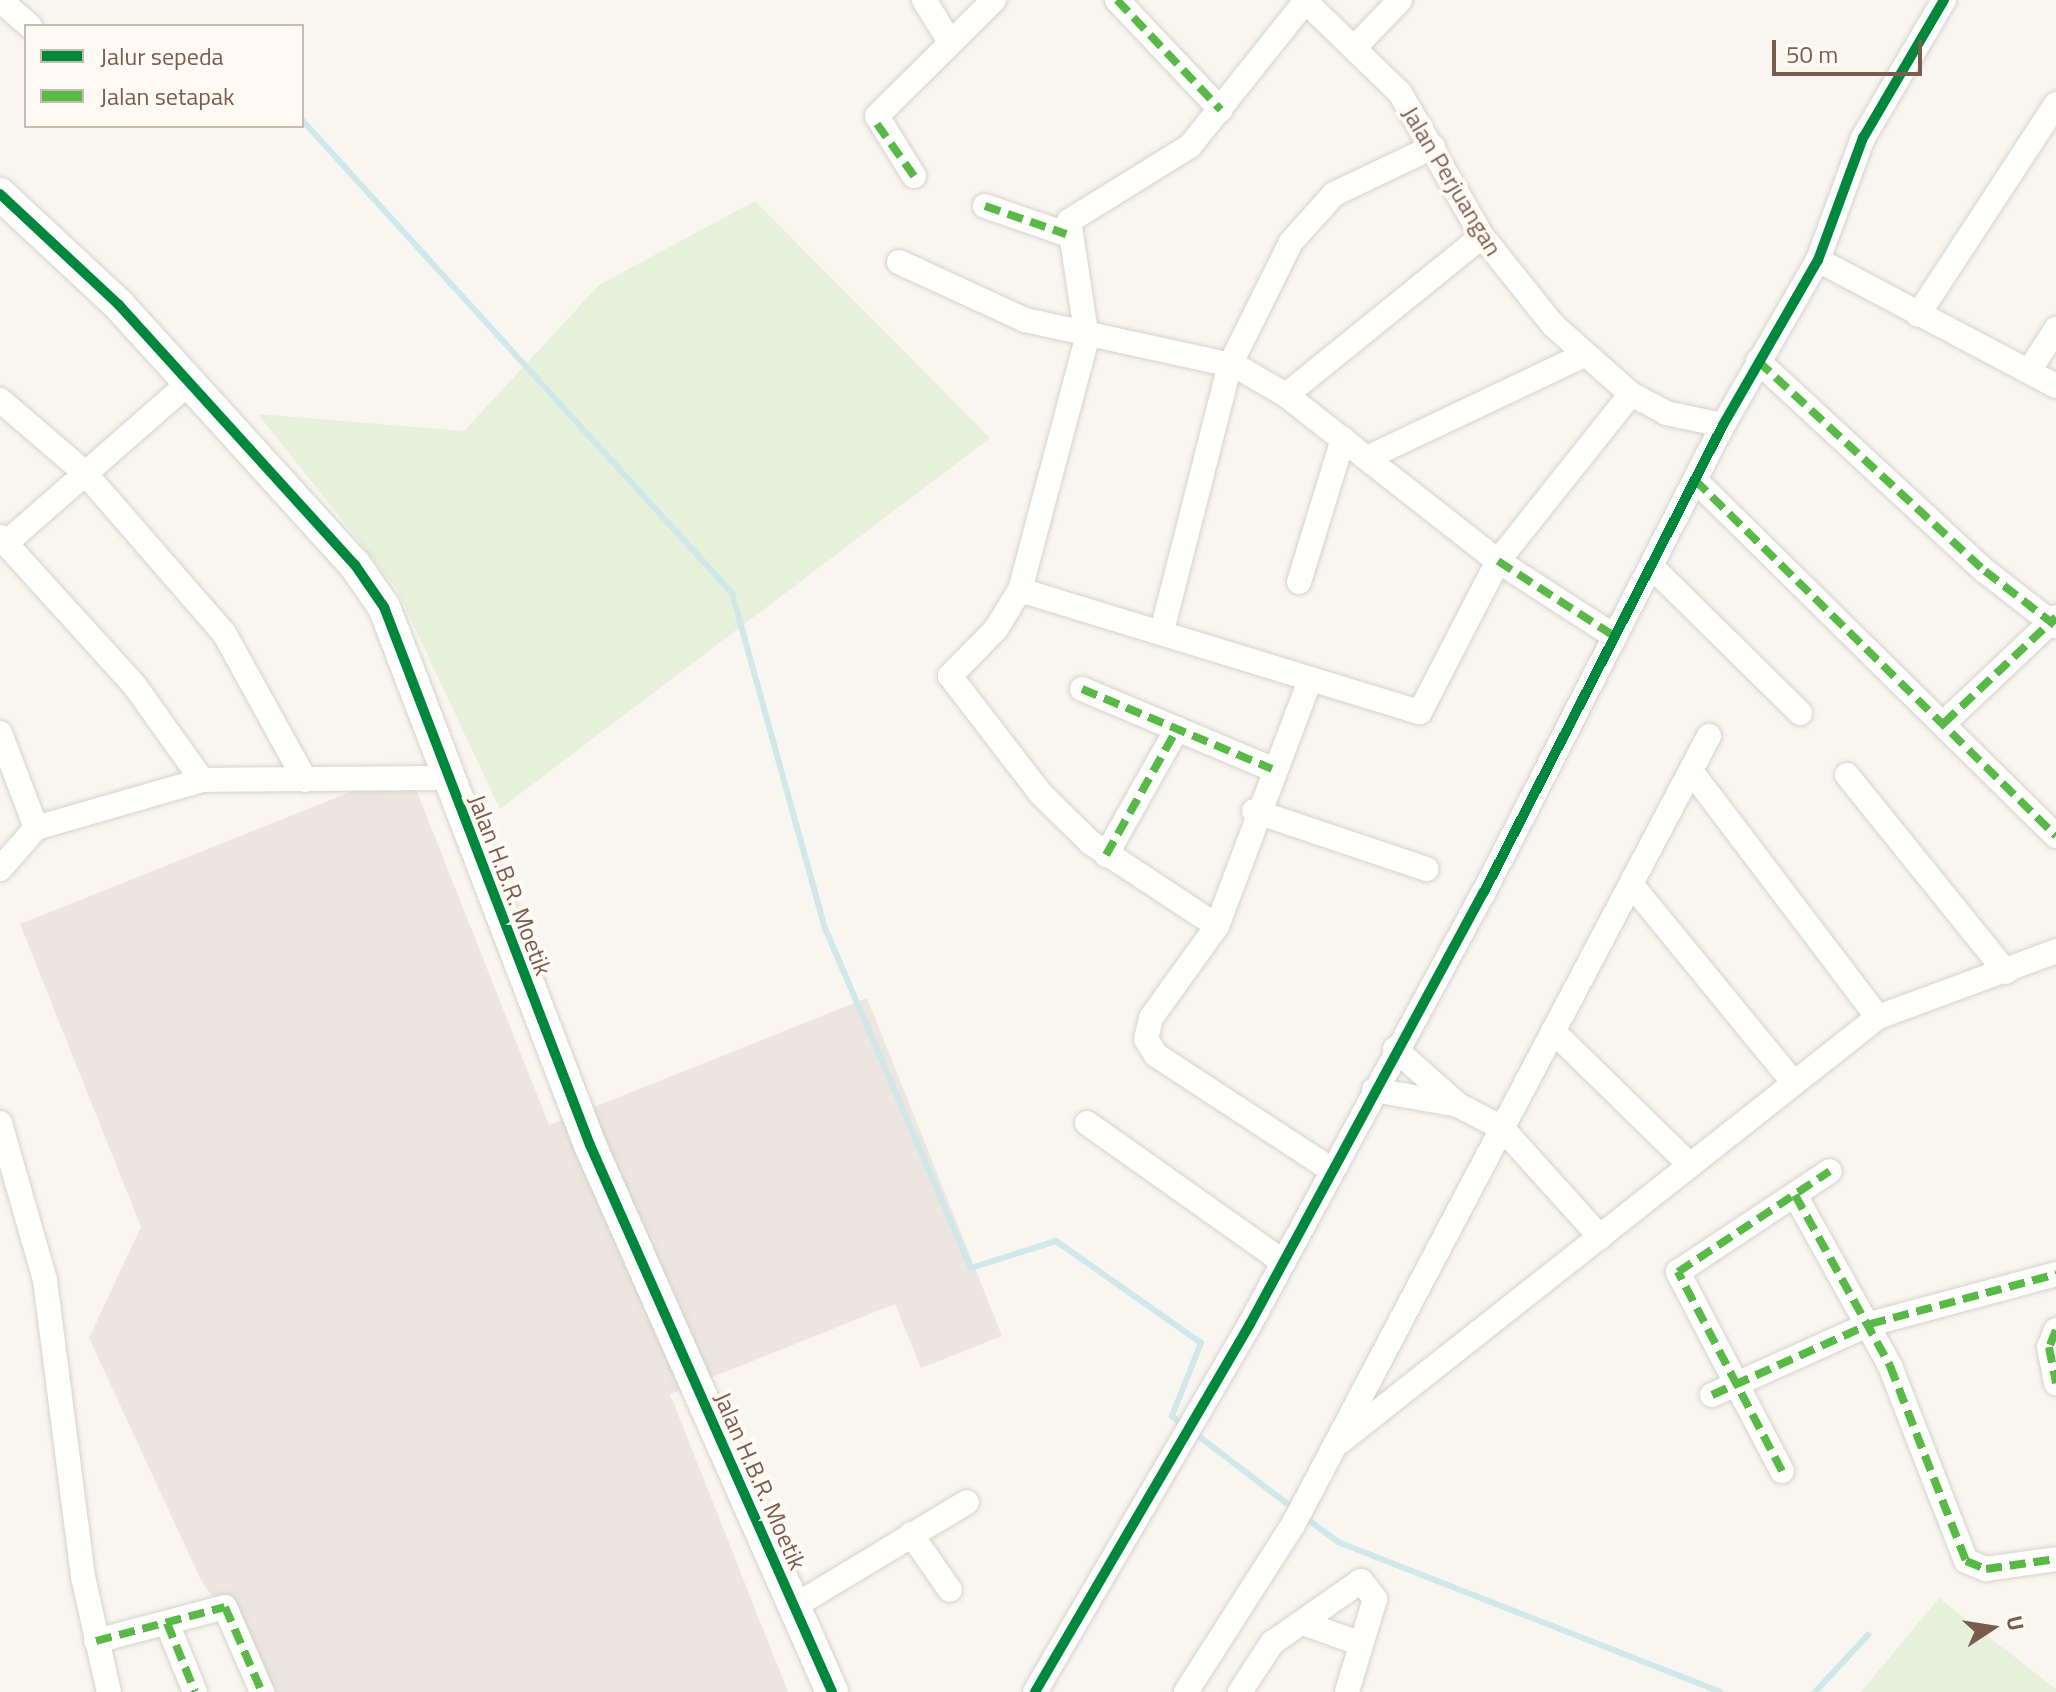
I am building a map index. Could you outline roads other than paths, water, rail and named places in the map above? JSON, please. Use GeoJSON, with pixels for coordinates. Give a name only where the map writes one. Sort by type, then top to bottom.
{"type":"FeatureCollection","features":[{"type":"Feature","properties":{"kind":"street"},"geometry":{"type":"LineString","coordinates":[[924,0],[950,42]]}},
{"type":"Feature","properties":{"kind":"street"},"geometry":{"type":"LineString","coordinates":[[914,176],[877,116],[994,0]]}},
{"type":"Feature","properties":{"kind":"street"},"geometry":{"type":"LineString","coordinates":[[1117,0],[1221,110]]}},
{"type":"Feature","properties":{"kind":"street"},"geometry":{"type":"LineString","coordinates":[[1355,47],[1400,0]]}},
{"type":"Feature","properties":{"kind":"street"},"geometry":{"type":"LineString","coordinates":[[1035,1692],[1205,1401],[1374,1090],[1652,567],[1723,425],[1818,260],[1863,138],[1944,0]]}},
{"type":"Feature","properties":{"kind":"street"},"geometry":{"type":"LineString","coordinates":[[1217,926],[1106,855],[1041,794],[950,678],[996,629],[1020,590],[1087,338],[1066,234],[1073,217],[1172,160],[1221,110],[1305,1]]}},
{"type":"Feature","properties":{"kind":"street","name":"Jalan Perjuangan"},"geometry":{"type":"LineString","coordinates":[[1305,1],[1400,93],[1482,236],[1584,355],[1631,394],[1666,413],[1723,425]]}},
{"type":"Feature","properties":{"kind":"street"},"geometry":{"type":"LineString","coordinates":[[6,2],[28,24]]}},
{"type":"Feature","properties":{"kind":"street"},"geometry":{"type":"LineString","coordinates":[[1918,315],[2056,104]]}},
{"type":"Feature","properties":{"kind":"street"},"geometry":{"type":"LineString","coordinates":[[1162,631],[1230,365],[1311,214],[1354,180],[1433,147]]}},
{"type":"Feature","properties":{"kind":"street","name":"Jalan H.B.R. Moetik"},"geometry":{"type":"LineString","coordinates":[[0,194],[190,382],[371,586],[401,643],[448,778],[590,1145],[832,1692]]}},
{"type":"Feature","properties":{"kind":"street"},"geometry":{"type":"LineString","coordinates":[[985,206],[1066,234]]}},
{"type":"Feature","properties":{"kind":"street"},"geometry":{"type":"LineString","coordinates":[[1286,395],[1482,236]]}},
{"type":"Feature","properties":{"kind":"street"},"geometry":{"type":"LineString","coordinates":[[1818,260],[2056,386]]}},
{"type":"Feature","properties":{"kind":"street"},"geometry":{"type":"LineString","coordinates":[[899,262],[1025,320],[1087,338],[1230,365],[1286,395],[1498,561],[1614,636]]}},
{"type":"Feature","properties":{"kind":"street"},"geometry":{"type":"LineString","coordinates":[[2029,371],[2056,329]]}},
{"type":"Feature","properties":{"kind":"street"},"geometry":{"type":"LineString","coordinates":[[1367,458],[1584,355]]}},
{"type":"Feature","properties":{"kind":"street"},"geometry":{"type":"LineString","coordinates":[[1758,361],[1985,571],[2055,622],[1944,723]]}},
{"type":"Feature","properties":{"kind":"street"},"geometry":{"type":"LineString","coordinates":[[190,382],[3,540],[151,705],[202,780]]}},
{"type":"Feature","properties":{"kind":"street"},"geometry":{"type":"LineString","coordinates":[[1020,590],[1420,712],[1498,561],[1631,394]]}},
{"type":"Feature","properties":{"kind":"street"},"geometry":{"type":"LineString","coordinates":[[0,400],[84,472],[239,654],[305,780]]}},
{"type":"Feature","properties":{"kind":"street"},"geometry":{"type":"LineString","coordinates":[[1299,582],[1343,439]]}},
{"type":"Feature","properties":{"kind":"street"},"geometry":{"type":"LineString","coordinates":[[1695,480],[2056,836]]}},
{"type":"Feature","properties":{"kind":"street"},"geometry":{"type":"LineString","coordinates":[[1652,567],[1800,713]]}},
{"type":"Feature","properties":{"kind":"street"},"geometry":{"type":"LineString","coordinates":[[1310,680],[1254,811],[1217,926],[1151,1018],[1147,1044],[1330,1169]]}},
{"type":"Feature","properties":{"kind":"street"},"geometry":{"type":"LineString","coordinates":[[1082,689],[1272,769]]}},
{"type":"Feature","properties":{"kind":"street"},"geometry":{"type":"LineString","coordinates":[[1106,855],[1177,729]]}},
{"type":"Feature","properties":{"kind":"street"},"geometry":{"type":"LineString","coordinates":[[0,733],[36,828]]}},
{"type":"Feature","properties":{"kind":"street"},"geometry":{"type":"LineString","coordinates":[[1186,1692],[1293,1525],[1709,736]]}},
{"type":"Feature","properties":{"kind":"street"},"geometry":{"type":"LineString","coordinates":[[1691,771],[1878,1017]]}},
{"type":"Feature","properties":{"kind":"street"},"geometry":{"type":"LineString","coordinates":[[1847,775],[2006,972]]}},
{"type":"Feature","properties":{"kind":"street"},"geometry":{"type":"LineString","coordinates":[[0,869],[36,828],[202,780],[448,778]]}},
{"type":"Feature","properties":{"kind":"street"},"geometry":{"type":"LineString","coordinates":[[1254,811],[1426,869]]}},
{"type":"Feature","properties":{"kind":"street"},"geometry":{"type":"LineString","coordinates":[[1631,884],[1794,1083]]}},
{"type":"Feature","properties":{"kind":"street"},"geometry":{"type":"LineString","coordinates":[[1335,1446],[1878,1017],[2056,951]]}},
{"type":"Feature","properties":{"kind":"street"},"geometry":{"type":"LineString","coordinates":[[1553,1031],[1690,1165]]}},
{"type":"Feature","properties":{"kind":"street"},"geometry":{"type":"LineString","coordinates":[[1395,1049],[1458,1105],[1502,1128],[1600,1237]]}},
{"type":"Feature","properties":{"kind":"street"},"geometry":{"type":"LineString","coordinates":[[1374,1090],[1458,1105]]}},
{"type":"Feature","properties":{"kind":"street"},"geometry":{"type":"LineString","coordinates":[[0,1123],[45,1280],[101,1688]]}},
{"type":"Feature","properties":{"kind":"street"},"geometry":{"type":"LineString","coordinates":[[1087,1123],[1282,1261]]}},
{"type":"Feature","properties":{"kind":"street"},"geometry":{"type":"LineString","coordinates":[[1782,1471],[1740,1381],[1678,1272],[1830,1171]]}},
{"type":"Feature","properties":{"kind":"street"},"geometry":{"type":"LineString","coordinates":[[1795,1195],[1870,1324],[1966,1561],[1986,1569],[2056,1559]]}},
{"type":"Feature","properties":{"kind":"street"},"geometry":{"type":"LineString","coordinates":[[1712,1395],[1870,1324],[2056,1274]]}},
{"type":"Feature","properties":{"kind":"street"},"geometry":{"type":"LineString","coordinates":[[2056,1330],[2049,1347],[2056,1383]]}},
{"type":"Feature","properties":{"kind":"street"},"geometry":{"type":"LineString","coordinates":[[793,1607],[967,1502]]}},
{"type":"Feature","properties":{"kind":"street"},"geometry":{"type":"LineString","coordinates":[[911,1534],[950,1590]]}},
{"type":"Feature","properties":{"kind":"street"},"geometry":{"type":"LineString","coordinates":[[1240,1692],[1264,1650],[1350,1585],[1366,1581],[1375,1599],[1359,1643],[1347,1692]]}},
{"type":"Feature","properties":{"kind":"street"},"geometry":{"type":"LineString","coordinates":[[96,1641],[215,1607],[231,1610],[262,1692]]}},
{"type":"Feature","properties":{"kind":"street"},"geometry":{"type":"LineString","coordinates":[[167,1623],[195,1692]]}},
{"type":"Feature","properties":{"kind":"street"},"geometry":{"type":"LineString","coordinates":[[1303,1623],[1359,1643]]}},
{"type":"Feature","properties":{"kind":"waterway"},"geometry":{"type":"LineString","coordinates":[[304,122],[732,593],[825,928],[971,1268],[1056,1241],[1201,1343],[1172,1416],[1183,1425]]}},
{"type":"Feature","properties":{"kind":"waterway"},"geometry":{"type":"LineString","coordinates":[[1192,1431],[1294,1509]]}},
{"type":"Feature","properties":{"kind":"waterway"},"geometry":{"type":"LineString","coordinates":[[1303,1516],[1338,1542],[1720,1692]]}},
{"type":"Feature","properties":{"kind":"waterway"},"geometry":{"type":"LineString","coordinates":[[1815,1692],[1868,1635]]}}]}
